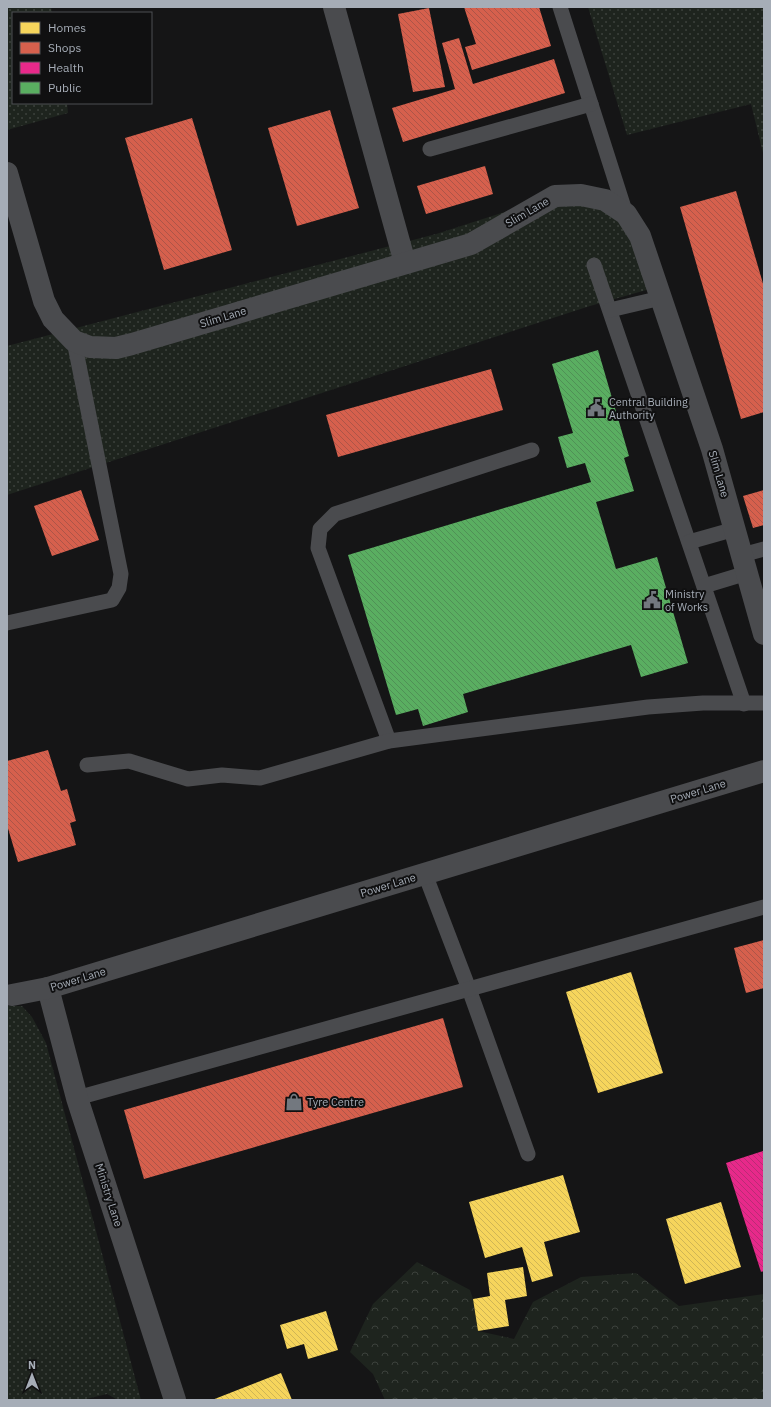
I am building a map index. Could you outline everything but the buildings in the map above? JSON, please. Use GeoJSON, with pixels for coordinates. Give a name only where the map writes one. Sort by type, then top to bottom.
{"type":"FeatureCollection","features":[{"type":"Feature","properties":{"kind":"street"},"geometry":{"type":"LineString","coordinates":[[334,7],[405,263]]}},
{"type":"Feature","properties":{"kind":"street"},"geometry":{"type":"LineString","coordinates":[[7,173],[44,301],[53,319],[74,341]]}},
{"type":"Feature","properties":{"kind":"street","name":"Slim Lane"},"geometry":{"type":"LineString","coordinates":[[74,341],[90,347],[116,348],[471,244],[555,196],[581,195],[605,200],[626,214],[640,236],[712,449],[764,634]]}},
{"type":"Feature","properties":{"kind":"street","name":"Power Lane"},"geometry":{"type":"LineString","coordinates":[[12,995],[48,988],[764,771]]}},
{"type":"Feature","properties":{"kind":"street","name":"Ministry Lane"},"geometry":{"type":"LineString","coordinates":[[48,988],[77,1098],[175,1400]]}},
{"type":"Feature","properties":{"kind":"lane"},"geometry":{"type":"LineString","coordinates":[[560,7],[626,214]]}},
{"type":"Feature","properties":{"kind":"lane"},"geometry":{"type":"LineString","coordinates":[[430,149],[591,104]]}},
{"type":"Feature","properties":{"kind":"lane"},"geometry":{"type":"LineString","coordinates":[[594,265],[744,704]]}},
{"type":"Feature","properties":{"kind":"lane"},"geometry":{"type":"LineString","coordinates":[[610,310],[661,298]]}},
{"type":"Feature","properties":{"kind":"lane"},"geometry":{"type":"LineString","coordinates":[[7,623],[112,600],[119,588],[121,574],[74,341]]}},
{"type":"Feature","properties":{"kind":"lane"},"geometry":{"type":"LineString","coordinates":[[388,741],[318,548],[320,529],[336,514],[532,450]]}},
{"type":"Feature","properties":{"kind":"lane"},"geometry":{"type":"LineString","coordinates":[[689,542],[734,529]]}},
{"type":"Feature","properties":{"kind":"lane"},"geometry":{"type":"LineString","coordinates":[[704,586],[744,564],[764,549]]}},
{"type":"Feature","properties":{"kind":"lane"},"geometry":{"type":"LineString","coordinates":[[88,765],[129,761],[188,779],[222,775],[260,778],[388,741],[648,707],[702,703],[764,704]]}},
{"type":"Feature","properties":{"kind":"lane"},"geometry":{"type":"LineString","coordinates":[[425,874],[469,989],[528,1154]]}},
{"type":"Feature","properties":{"kind":"lane"},"geometry":{"type":"LineString","coordinates":[[77,1098],[764,907]]}},
{"type":"Feature","properties":{"kind":"green space"},"geometry":{"type":"Polygon","coordinates":[[[7,7],[51,7],[52,12],[12,12],[12,104],[67,104],[68,113],[7,130],[7,7]]]}},
{"type":"Feature","properties":{"kind":"green space"},"geometry":{"type":"Polygon","coordinates":[[[588,7],[764,7],[764,157],[751,104],[627,135],[588,7]]]}},
{"type":"Feature","properties":{"kind":"green space"},"geometry":{"type":"Polygon","coordinates":[[[555,196],[626,214],[657,287],[590,306],[7,495],[7,346],[436,234],[555,196]]]}},
{"type":"Feature","properties":{"kind":"green space"},"geometry":{"type":"Polygon","coordinates":[[[7,1006],[22,1006],[32,1017],[46,1043],[141,1400],[118,1400],[107,1394],[82,1400],[7,1400],[7,1006]]]}},
{"type":"Feature","properties":{"kind":"green space"},"geometry":{"type":"Polygon","coordinates":[[[417,1262],[470,1290],[473,1299],[478,1331],[514,1339],[533,1302],[581,1277],[636,1273],[679,1306],[764,1294],[764,1400],[385,1400],[373,1374],[350,1352],[373,1304],[417,1262]]]}},
{"type":"Feature","properties":{"kind":"place","name":"Central Building Authority"},"geometry":{"type":"Point","coordinates":[596,408]}},
{"type":"Feature","properties":{"kind":"place","name":"Ministry of Works"},"geometry":{"type":"Point","coordinates":[652,600]}},
{"type":"Feature","properties":{"kind":"place","name":"Tyre Centre"},"geometry":{"type":"Point","coordinates":[294,1102]}}]}
